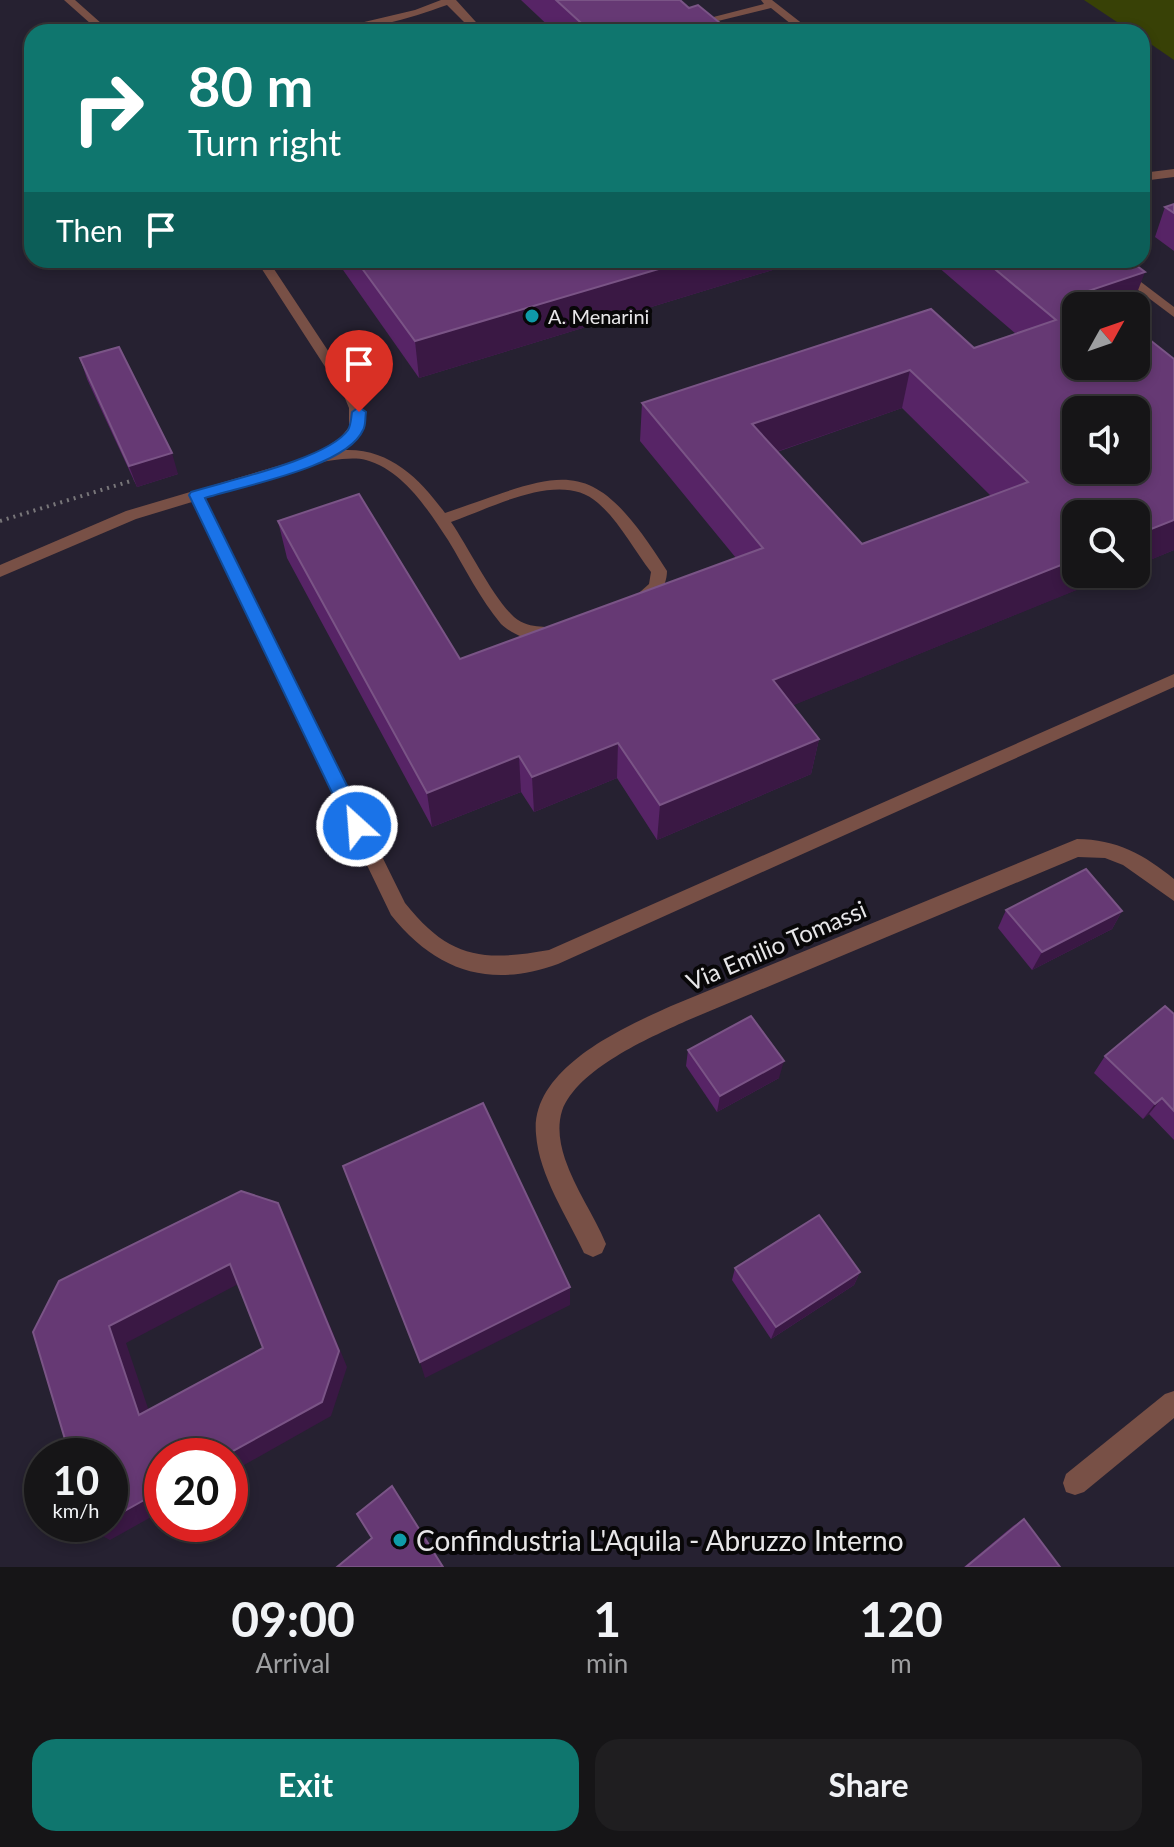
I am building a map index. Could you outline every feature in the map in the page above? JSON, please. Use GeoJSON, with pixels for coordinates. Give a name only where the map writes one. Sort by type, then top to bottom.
{"type":"FeatureCollection","features":[{"type":"Feature","properties":{"kind":"street","name":"Via Emilio Tomassi"},"geometry":{"type":"LineString","coordinates":[[593,1244],[552,1154],[547,1121],[558,1091],[590,1062],[678,1014],[1077,848],[1100,847],[1120,853],[1142,865],[1174,892]]}},
{"type":"Feature","properties":{"kind":"lane"},"geometry":{"type":"LineString","coordinates":[[69,0],[97,24]]}},
{"type":"Feature","properties":{"kind":"lane"},"geometry":{"type":"LineString","coordinates":[[363,24],[418,12],[450,1],[472,24]]}},
{"type":"Feature","properties":{"kind":"lane"},"geometry":{"type":"LineString","coordinates":[[689,24],[769,2],[798,24]]}},
{"type":"Feature","properties":{"kind":"lane"},"geometry":{"type":"LineString","coordinates":[[1150,176],[1174,173]]}},
{"type":"Feature","properties":{"kind":"lane"},"geometry":{"type":"LineString","coordinates":[[267,268],[359,412],[356,430],[341,446],[320,458]]}},
{"type":"Feature","properties":{"kind":"lane"},"geometry":{"type":"LineString","coordinates":[[1115,268],[1174,313]]}},
{"type":"Feature","properties":{"kind":"lane"},"geometry":{"type":"LineString","coordinates":[[0,571],[106,524],[320,458],[350,453],[374,457],[397,469],[425,497],[513,626],[539,635],[566,627]]}},
{"type":"Feature","properties":{"kind":"lane"},"geometry":{"type":"LineString","coordinates":[[441,520],[553,483],[584,486],[598,493],[659,571],[656,588],[649,595],[623,606]]}},
{"type":"Feature","properties":{"kind":"lane"},"geometry":{"type":"LineString","coordinates":[[196,495],[398,909],[416,934],[438,953],[475,965],[517,965],[551,958],[1174,680]]}},
{"type":"Feature","properties":{"kind":"lane"},"geometry":{"type":"LineString","coordinates":[[1075,1483],[1174,1403]]}},
{"type":"Feature","properties":{"kind":"path"},"geometry":{"type":"LineString","coordinates":[[0,521],[134,480]]}},
{"type":"Feature","properties":{"kind":"shaded area"},"geometry":{"type":"Polygon","coordinates":[[[0,0],[1174,0],[1174,1567],[0,1567],[0,0]]]}},
{"type":"Feature","properties":{"kind":"green space"},"geometry":{"type":"Polygon","coordinates":[[[1084,0],[1174,0],[1174,60],[1150,44],[1150,24],[1120,24],[1084,0]]]}},
{"type":"Feature","properties":{"kind":"building"},"geometry":{"type":"Polygon","coordinates":[[[556,0],[680,0],[689,8],[698,5],[721,24],[582,24],[556,0]]]}},
{"type":"Feature","properties":{"kind":"building"},"geometry":{"type":"Polygon","coordinates":[[[1174,204],[1174,213],[1165,207],[1174,204]]]}},
{"type":"Feature","properties":{"kind":"building"},"geometry":{"type":"Polygon","coordinates":[[[362,268],[662,268],[415,341],[362,268]]]}},
{"type":"Feature","properties":{"kind":"building"},"geometry":{"type":"Polygon","coordinates":[[[994,268],[1140,268],[1145,272],[1089,292],[1062,292],[1062,380],[1150,380],[1150,340],[1174,359],[1174,520],[1150,529],[1150,500],[1062,500],[1062,565],[773,680],[819,739],[660,805],[618,743],[532,777],[519,756],[427,793],[278,521],[359,494],[460,659],[763,548],[642,403],[931,309],[974,348],[1056,320],[994,268]],[[910,370],[752,424],[862,544],[1028,482],[910,370]]]}},
{"type":"Feature","properties":{"kind":"building"},"geometry":{"type":"Polygon","coordinates":[[[119,347],[172,453],[129,466],[80,358],[119,347]]]}},
{"type":"Feature","properties":{"kind":"building"},"geometry":{"type":"Polygon","coordinates":[[[1086,869],[1122,911],[1042,952],[1006,910],[1086,869]]]}},
{"type":"Feature","properties":{"kind":"building"},"geometry":{"type":"Polygon","coordinates":[[[1165,1006],[1174,1014],[1174,1111],[1162,1098],[1155,1104],[1105,1056],[1165,1006]]]}},
{"type":"Feature","properties":{"kind":"building"},"geometry":{"type":"Polygon","coordinates":[[[751,1016],[784,1061],[720,1096],[688,1050],[751,1016]]]}},
{"type":"Feature","properties":{"kind":"building"},"geometry":{"type":"Polygon","coordinates":[[[483,1103],[570,1287],[420,1362],[343,1166],[483,1103]]]}},
{"type":"Feature","properties":{"kind":"building"},"geometry":{"type":"Polygon","coordinates":[[[241,1191],[278,1203],[339,1351],[322,1402],[248,1443],[248,1438],[144,1438],[144,1500],[128,1509],[128,1438],[65,1438],[33,1332],[59,1281],[241,1191]],[[230,1264],[109,1326],[139,1415],[263,1348],[230,1264]]]}},
{"type":"Feature","properties":{"kind":"building"},"geometry":{"type":"Polygon","coordinates":[[[819,1215],[860,1272],[776,1327],[735,1268],[819,1215]]]}},
{"type":"Feature","properties":{"kind":"building","name":"Confindustria L'Aquila - Abruzzo Interno"},"geometry":{"type":"Polygon","coordinates":[[[392,1486],[443,1567],[337,1567],[372,1538],[357,1514],[392,1486]]]}},
{"type":"Feature","properties":{"kind":"building"},"geometry":{"type":"Polygon","coordinates":[[[1024,1519],[1060,1567],[966,1567],[1024,1519]]]}},
{"type":"Feature","properties":{"kind":"place","name":"A. Menarini"},"geometry":{"type":"Point","coordinates":[532,316]}},
{"type":"Feature","properties":{"kind":"place","name":"Confindustria L'Aquila - Abruzzo Interno"},"geometry":{"type":"Point","coordinates":[400,1540]}},
{"type":"Feature","properties":{"kind":"route"},"geometry":{"type":"LineString","coordinates":[[357,826],[196,495],[320,458],[341,446],[356,430],[359,412]]}}]}
